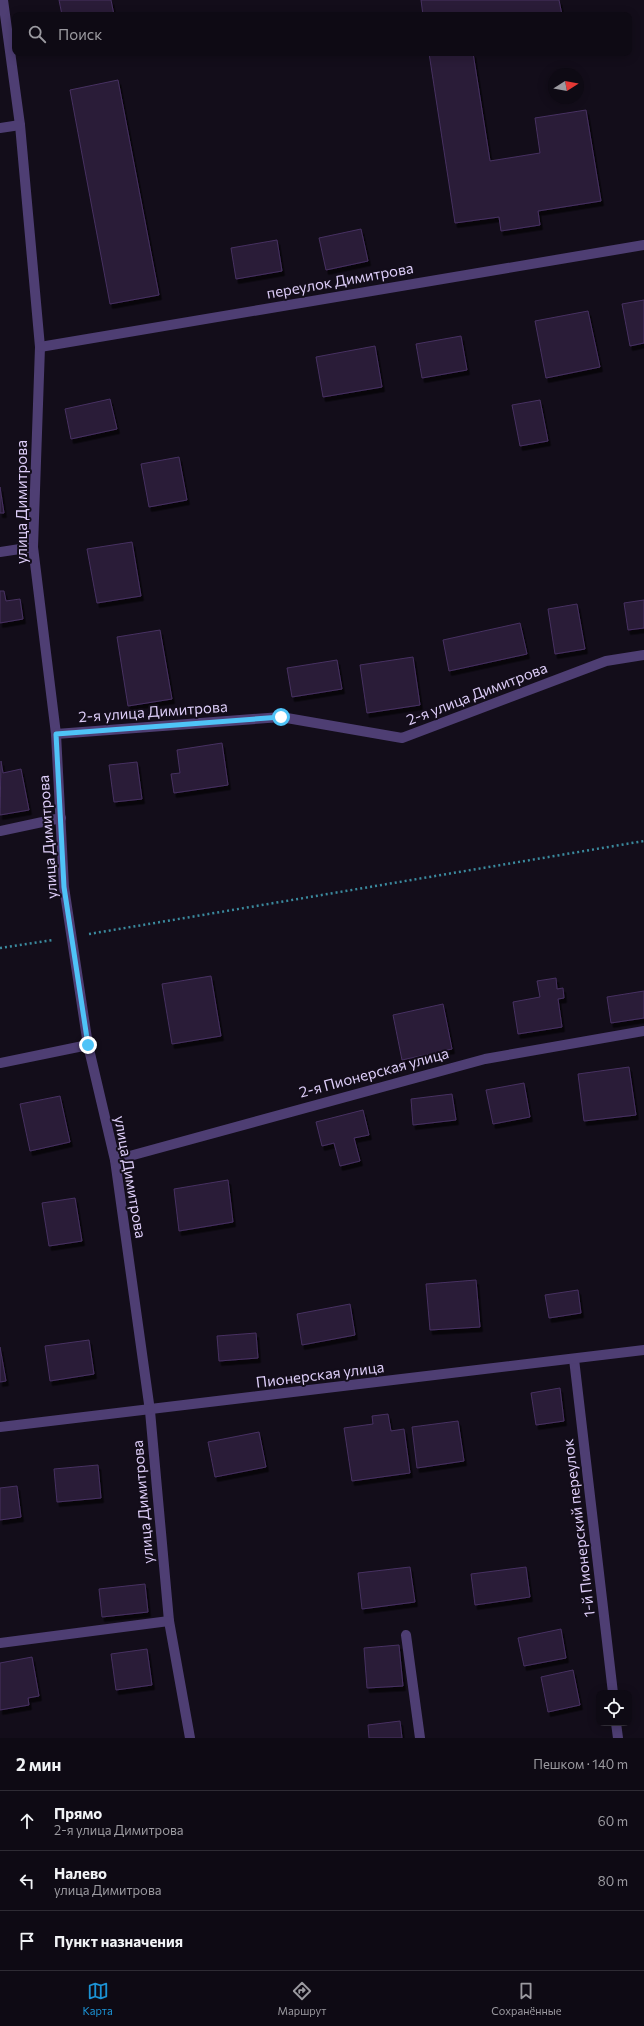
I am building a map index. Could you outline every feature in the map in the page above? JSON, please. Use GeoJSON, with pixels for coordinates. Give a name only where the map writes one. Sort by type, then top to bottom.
{"type":"FeatureCollection","features":[{"type":"Feature","properties":{"kind":"street","name":"улица Димитрова"},"geometry":{"type":"LineString","coordinates":[[3,0],[20,125],[40,347],[33,547],[56,734],[64,887],[88,1045],[115,1160],[150,1411],[169,1621],[190,1738]]}},
{"type":"Feature","properties":{"kind":"street"},"geometry":{"type":"LineString","coordinates":[[0,128],[20,125]]}},
{"type":"Feature","properties":{"kind":"street","name":"переулок Димитрова"},"geometry":{"type":"LineString","coordinates":[[40,347],[644,245]]}},
{"type":"Feature","properties":{"kind":"street"},"geometry":{"type":"LineString","coordinates":[[0,552],[33,547]]}},
{"type":"Feature","properties":{"kind":"street","name":"2-я улица Димитрова"},"geometry":{"type":"LineString","coordinates":[[56,734],[281,717],[402,738],[606,661],[644,655]]}},
{"type":"Feature","properties":{"kind":"street"},"geometry":{"type":"LineString","coordinates":[[0,831],[61,818]]}},
{"type":"Feature","properties":{"kind":"street","name":"2-я Пионерская улица"},"geometry":{"type":"LineString","coordinates":[[115,1160],[485,1058],[644,1031]]}},
{"type":"Feature","properties":{"kind":"street"},"geometry":{"type":"LineString","coordinates":[[0,1063],[88,1045]]}},
{"type":"Feature","properties":{"kind":"street","name":"Пионерская улица"},"geometry":{"type":"LineString","coordinates":[[0,1427],[150,1411],[644,1350]]}},
{"type":"Feature","properties":{"kind":"street","name":"1-й Пионерский переулок"},"geometry":{"type":"LineString","coordinates":[[574,1359],[613,1690]]}},
{"type":"Feature","properties":{"kind":"street"},"geometry":{"type":"LineString","coordinates":[[0,1643],[169,1621]]}},
{"type":"Feature","properties":{"kind":"street"},"geometry":{"type":"LineString","coordinates":[[406,1635],[420,1738]]}},
{"type":"Feature","properties":{"kind":"street"},"geometry":{"type":"LineString","coordinates":[[616,1726],[618,1738]]}},
{"type":"Feature","properties":{"kind":"path"},"geometry":{"type":"LineString","coordinates":[[85,934],[644,841]]}},
{"type":"Feature","properties":{"kind":"path"},"geometry":{"type":"LineString","coordinates":[[0,948],[54,940]]}},
{"type":"Feature","properties":{"kind":"building"},"geometry":{"type":"Polygon","coordinates":[[[59,0],[111,0],[113,12],[61,12],[59,0]]]}},
{"type":"Feature","properties":{"kind":"building"},"geometry":{"type":"Polygon","coordinates":[[[421,0],[559,0],[561,12],[423,12],[421,0]]]}},
{"type":"Feature","properties":{"kind":"building"},"geometry":{"type":"Polygon","coordinates":[[[429,56],[473,56],[490,161],[540,153],[535,118],[586,110],[601,201],[538,211],[540,225],[501,231],[499,217],[455,223],[429,56]]]}},
{"type":"Feature","properties":{"kind":"building"},"geometry":{"type":"Polygon","coordinates":[[[118,80],[159,295],[110,304],[70,90],[118,80]]]}},
{"type":"Feature","properties":{"kind":"building"},"geometry":{"type":"Polygon","coordinates":[[[361,229],[368,261],[326,270],[319,238],[361,229]]]}},
{"type":"Feature","properties":{"kind":"building"},"geometry":{"type":"Polygon","coordinates":[[[277,240],[282,271],[236,279],[231,248],[277,240]]]}},
{"type":"Feature","properties":{"kind":"building"},"geometry":{"type":"Polygon","coordinates":[[[644,300],[644,343],[630,346],[622,304],[644,300]]]}},
{"type":"Feature","properties":{"kind":"building"},"geometry":{"type":"Polygon","coordinates":[[[588,311],[600,367],[546,378],[535,321],[588,311]]]}},
{"type":"Feature","properties":{"kind":"building"},"geometry":{"type":"Polygon","coordinates":[[[461,336],[467,370],[422,378],[416,344],[461,336]]]}},
{"type":"Feature","properties":{"kind":"building"},"geometry":{"type":"Polygon","coordinates":[[[375,346],[382,387],[323,397],[316,357],[375,346]]]}},
{"type":"Feature","properties":{"kind":"building"},"geometry":{"type":"Polygon","coordinates":[[[110,399],[117,429],[71,439],[65,409],[110,399]]]}},
{"type":"Feature","properties":{"kind":"building"},"geometry":{"type":"Polygon","coordinates":[[[540,400],[548,441],[520,446],[512,405],[540,400]]]}},
{"type":"Feature","properties":{"kind":"building"},"geometry":{"type":"Polygon","coordinates":[[[179,457],[187,500],[149,507],[141,464],[179,457]]]}},
{"type":"Feature","properties":{"kind":"building"},"geometry":{"type":"Polygon","coordinates":[[[0,487],[4,513],[0,513],[0,487]]]}},
{"type":"Feature","properties":{"kind":"building"},"geometry":{"type":"Polygon","coordinates":[[[132,542],[141,596],[97,603],[87,549],[132,542]]]}},
{"type":"Feature","properties":{"kind":"building"},"geometry":{"type":"Polygon","coordinates":[[[0,591],[4,591],[6,601],[20,599],[23,619],[0,623],[0,591]]]}},
{"type":"Feature","properties":{"kind":"building"},"geometry":{"type":"Polygon","coordinates":[[[644,600],[644,628],[628,630],[624,603],[644,600]]]}},
{"type":"Feature","properties":{"kind":"building"},"geometry":{"type":"Polygon","coordinates":[[[577,604],[585,649],[555,654],[548,609],[577,604]]]}},
{"type":"Feature","properties":{"kind":"building"},"geometry":{"type":"Polygon","coordinates":[[[520,623],[527,654],[449,671],[443,640],[520,623]]]}},
{"type":"Feature","properties":{"kind":"building"},"geometry":{"type":"Polygon","coordinates":[[[160,630],[172,699],[128,706],[117,637],[160,630]]]}},
{"type":"Feature","properties":{"kind":"building"},"geometry":{"type":"Polygon","coordinates":[[[413,657],[420,705],[367,713],[360,665],[413,657]]]}},
{"type":"Feature","properties":{"kind":"building"},"geometry":{"type":"Polygon","coordinates":[[[337,660],[342,689],[292,697],[287,668],[337,660]]]}},
{"type":"Feature","properties":{"kind":"building"},"geometry":{"type":"Polygon","coordinates":[[[222,743],[228,785],[174,793],[171,774],[180,773],[177,750],[222,743]]]}},
{"type":"Feature","properties":{"kind":"building"},"geometry":{"type":"Polygon","coordinates":[[[1,761],[3,773],[21,769],[29,810],[0,815],[1,761]]]}},
{"type":"Feature","properties":{"kind":"building"},"geometry":{"type":"Polygon","coordinates":[[[137,762],[142,799],[114,802],[109,765],[137,762]]]}},
{"type":"Feature","properties":{"kind":"building"},"geometry":{"type":"Polygon","coordinates":[[[211,976],[221,1036],[172,1044],[162,984],[211,976]]]}},
{"type":"Feature","properties":{"kind":"building"},"geometry":{"type":"Polygon","coordinates":[[[556,978],[557,989],[563,988],[564,998],[558,999],[562,1027],[518,1034],[513,1002],[540,997],[537,981],[556,978]]]}},
{"type":"Feature","properties":{"kind":"building"},"geometry":{"type":"Polygon","coordinates":[[[644,991],[644,1018],[611,1023],[607,997],[644,991]]]}},
{"type":"Feature","properties":{"kind":"building"},"geometry":{"type":"Polygon","coordinates":[[[443,1004],[452,1049],[402,1060],[393,1015],[443,1004]]]}},
{"type":"Feature","properties":{"kind":"building"},"geometry":{"type":"Polygon","coordinates":[[[629,1067],[636,1115],[584,1121],[578,1074],[629,1067]]]}},
{"type":"Feature","properties":{"kind":"building"},"geometry":{"type":"Polygon","coordinates":[[[524,1083],[530,1117],[493,1124],[486,1090],[524,1083]]]}},
{"type":"Feature","properties":{"kind":"building"},"geometry":{"type":"Polygon","coordinates":[[[452,1094],[456,1120],[413,1125],[411,1099],[452,1094]]]}},
{"type":"Feature","properties":{"kind":"building"},"geometry":{"type":"Polygon","coordinates":[[[60,1096],[70,1142],[30,1151],[20,1104],[60,1096]]]}},
{"type":"Feature","properties":{"kind":"building"},"geometry":{"type":"Polygon","coordinates":[[[363,1110],[369,1135],[354,1138],[360,1161],[340,1166],[334,1143],[322,1146],[316,1122],[363,1110]]]}},
{"type":"Feature","properties":{"kind":"building"},"geometry":{"type":"Polygon","coordinates":[[[228,1180],[233,1222],[179,1231],[174,1189],[228,1180]]]}},
{"type":"Feature","properties":{"kind":"building"},"geometry":{"type":"Polygon","coordinates":[[[75,1198],[82,1241],[49,1246],[42,1203],[75,1198]]]}},
{"type":"Feature","properties":{"kind":"building"},"geometry":{"type":"Polygon","coordinates":[[[476,1280],[480,1327],[430,1330],[426,1284],[476,1280]]]}},
{"type":"Feature","properties":{"kind":"building"},"geometry":{"type":"Polygon","coordinates":[[[578,1290],[581,1313],[549,1318],[545,1295],[578,1290]]]}},
{"type":"Feature","properties":{"kind":"building"},"geometry":{"type":"Polygon","coordinates":[[[350,1304],[355,1335],[302,1345],[297,1314],[350,1304]]]}},
{"type":"Feature","properties":{"kind":"building"},"geometry":{"type":"Polygon","coordinates":[[[256,1333],[258,1358],[219,1361],[217,1336],[256,1333]]]}},
{"type":"Feature","properties":{"kind":"building"},"geometry":{"type":"Polygon","coordinates":[[[89,1340],[94,1374],[50,1381],[45,1346],[89,1340]]]}},
{"type":"Feature","properties":{"kind":"building"},"geometry":{"type":"Polygon","coordinates":[[[0,1347],[6,1381],[0,1382],[0,1347]]]}},
{"type":"Feature","properties":{"kind":"building"},"geometry":{"type":"Polygon","coordinates":[[[560,1388],[564,1421],[536,1425],[531,1393],[560,1388]]]}},
{"type":"Feature","properties":{"kind":"building"},"geometry":{"type":"Polygon","coordinates":[[[388,1414],[391,1431],[404,1429],[410,1473],[352,1481],[344,1428],[373,1424],[372,1416],[388,1414]]]}},
{"type":"Feature","properties":{"kind":"building"},"geometry":{"type":"Polygon","coordinates":[[[458,1421],[464,1461],[417,1468],[412,1427],[458,1421]]]}},
{"type":"Feature","properties":{"kind":"building"},"geometry":{"type":"Polygon","coordinates":[[[259,1432],[266,1467],[215,1477],[208,1442],[259,1432]]]}},
{"type":"Feature","properties":{"kind":"building"},"geometry":{"type":"Polygon","coordinates":[[[98,1465],[101,1498],[57,1502],[54,1469],[98,1465]]]}},
{"type":"Feature","properties":{"kind":"building"},"geometry":{"type":"Polygon","coordinates":[[[17,1486],[21,1517],[0,1520],[0,1488],[17,1486]]]}},
{"type":"Feature","properties":{"kind":"building"},"geometry":{"type":"Polygon","coordinates":[[[410,1567],[415,1602],[362,1609],[358,1573],[410,1567]]]}},
{"type":"Feature","properties":{"kind":"building"},"geometry":{"type":"Polygon","coordinates":[[[526,1567],[530,1597],[475,1605],[471,1574],[526,1567]]]}},
{"type":"Feature","properties":{"kind":"building"},"geometry":{"type":"Polygon","coordinates":[[[145,1584],[148,1612],[102,1617],[99,1589],[145,1584]]]}},
{"type":"Feature","properties":{"kind":"building"},"geometry":{"type":"Polygon","coordinates":[[[561,1629],[566,1658],[524,1666],[518,1638],[561,1629]]]}},
{"type":"Feature","properties":{"kind":"building"},"geometry":{"type":"Polygon","coordinates":[[[399,1645],[403,1686],[367,1688],[364,1648],[399,1645]]]}},
{"type":"Feature","properties":{"kind":"building"},"geometry":{"type":"Polygon","coordinates":[[[147,1649],[152,1685],[116,1690],[111,1654],[147,1649]]]}},
{"type":"Feature","properties":{"kind":"building"},"geometry":{"type":"Polygon","coordinates":[[[32,1657],[39,1696],[28,1698],[29,1705],[0,1710],[0,1663],[32,1657]]]}},
{"type":"Feature","properties":{"kind":"building"},"geometry":{"type":"Polygon","coordinates":[[[573,1670],[580,1705],[548,1712],[541,1677],[573,1670]]]}},
{"type":"Feature","properties":{"kind":"building"},"geometry":{"type":"Polygon","coordinates":[[[400,1721],[402,1738],[369,1738],[368,1725],[400,1721]]]}},
{"type":"Feature","properties":{"kind":"route"},"geometry":{"type":"LineString","coordinates":[[88,1045],[64,887],[56,734],[281,717]]}}]}
